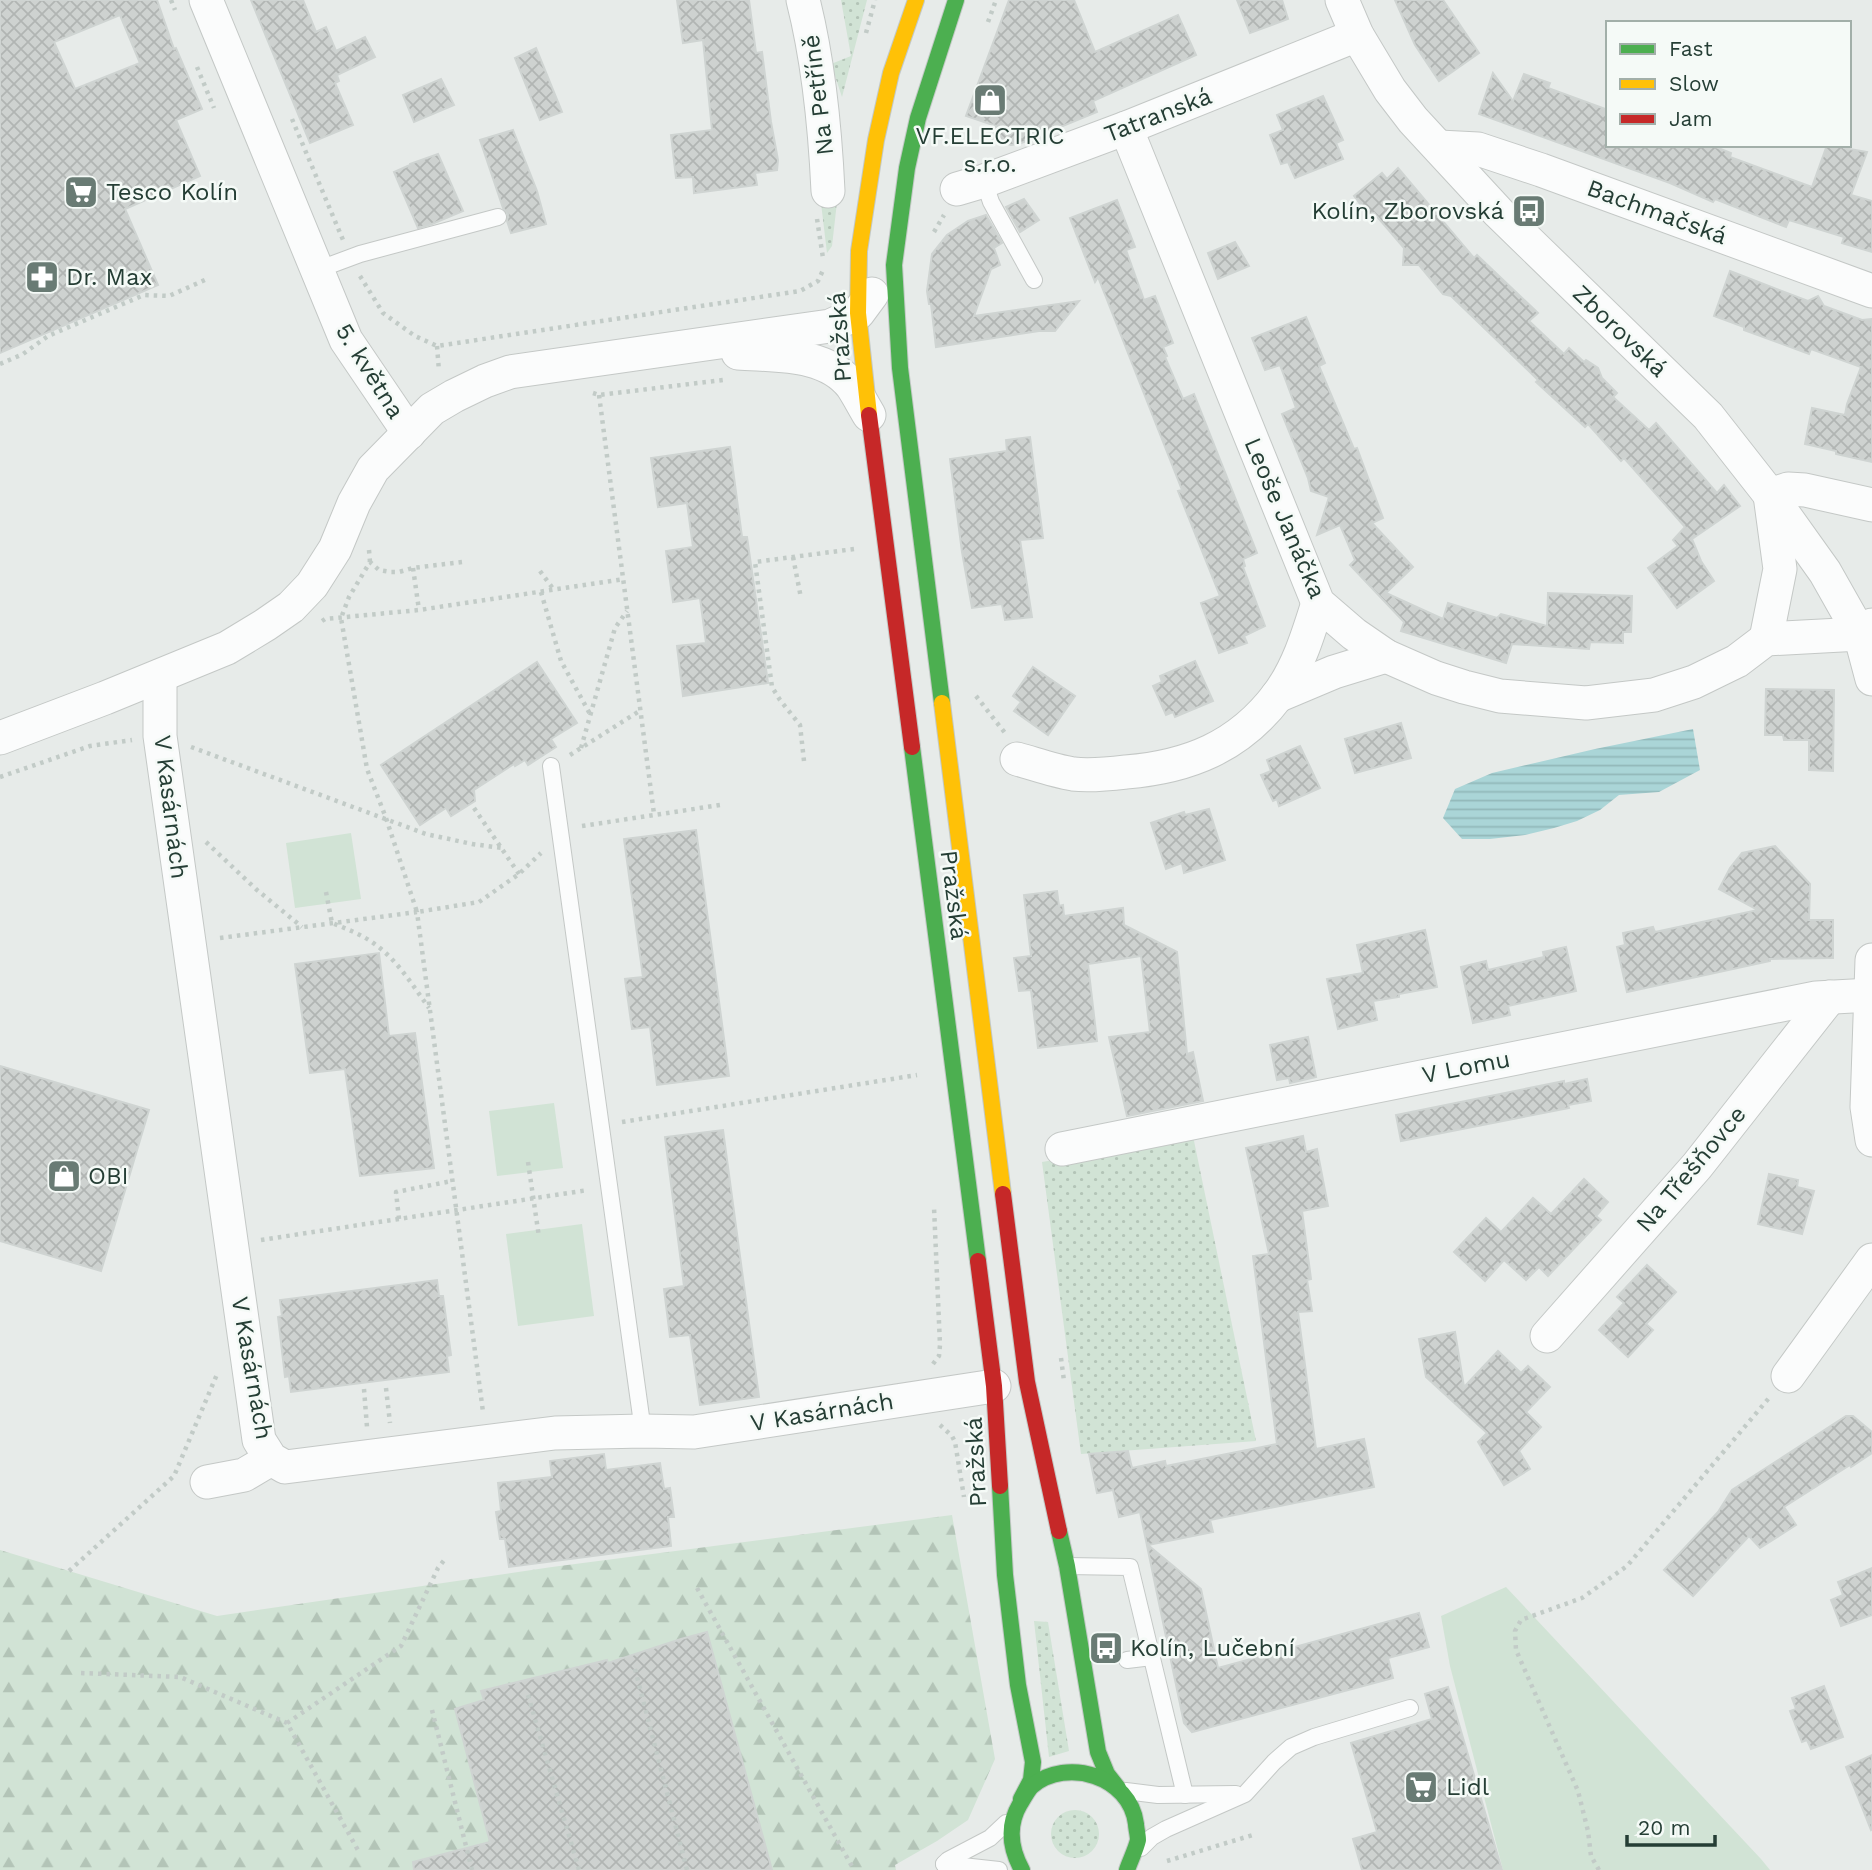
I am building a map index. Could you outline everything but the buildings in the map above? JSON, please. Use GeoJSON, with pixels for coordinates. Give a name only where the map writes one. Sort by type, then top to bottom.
{"type":"FeatureCollection","features":[{"type":"Feature","properties":{"kind":"street","name":"5. května"},"geometry":{"type":"LineString","coordinates":[[206,0],[346,340],[408,433],[432,409],[485,381],[510,372],[830,326],[858,313]]}},
{"type":"Feature","properties":{"kind":"street","name":"Na Petříně"},"geometry":{"type":"LineString","coordinates":[[803,0],[812,34],[824,118],[822,203]]}},
{"type":"Feature","properties":{"kind":"street","name":"Pražská"},"geometry":{"type":"LineString","coordinates":[[916,0],[891,73],[876,140],[859,251],[858,313],[995,1387],[1005,1575],[1018,1685],[1033,1762],[1031,1780],[1019,1802],[1011,1827],[1016,1860],[1022,1870]]}},
{"type":"Feature","properties":{"kind":"street","name":"Pražská"},"geometry":{"type":"LineString","coordinates":[[956,0],[918,118],[907,168],[894,265],[900,368],[1027,1382],[1068,1566],[1098,1752],[1107,1774],[1128,1799],[1136,1817],[1138,1836],[1129,1866]]}},
{"type":"Feature","properties":{"kind":"street","name":"Zborovská"},"geometry":{"type":"LineString","coordinates":[[1342,0],[1357,35],[1413,120],[1499,213],[1708,416],[1770,495],[1866,629],[1872,680]]}},
{"type":"Feature","properties":{"kind":"street","name":"Tatranská"},"geometry":{"type":"LineString","coordinates":[[977,191],[1357,35]]}},
{"type":"Feature","properties":{"kind":"street","name":"Leoše Janáčka"},"geometry":{"type":"LineString","coordinates":[[1126,128],[1318,603],[1354,634],[1386,656],[1464,687],[1500,696],[1586,703],[1654,695],[1694,682],[1737,661],[1766,639]]}},
{"type":"Feature","properties":{"kind":"street","name":"Bachmačská"},"geometry":{"type":"LineString","coordinates":[[1439,147],[1478,149],[1872,291]]}},
{"type":"Feature","properties":{"kind":"street"},"geometry":{"type":"LineString","coordinates":[[894,265],[858,313],[900,368]]}},
{"type":"Feature","properties":{"kind":"street","name":"5. května"},"geometry":{"type":"LineString","coordinates":[[679,348],[816,361],[845,379],[869,415]]}},
{"type":"Feature","properties":{"kind":"street"},"geometry":{"type":"LineString","coordinates":[[0,738],[227,648],[291,607],[312,585],[335,549],[354,503],[373,469],[408,433]]}},
{"type":"Feature","properties":{"kind":"street"},"geometry":{"type":"LineString","coordinates":[[1866,629],[1766,639],[1780,569],[1770,495],[1788,489],[1805,490],[1872,505]]}},
{"type":"Feature","properties":{"kind":"street"},"geometry":{"type":"LineString","coordinates":[[1017,759],[1074,774],[1113,774],[1145,771],[1187,762],[1209,752],[1237,737],[1277,696],[1293,671],[1318,603]]}},
{"type":"Feature","properties":{"kind":"street"},"geometry":{"type":"LineString","coordinates":[[1277,696],[1334,672],[1386,656]]}},
{"type":"Feature","properties":{"kind":"street","name":"V Kasárnách"},"geometry":{"type":"LineString","coordinates":[[160,676],[162,750],[259,1440],[271,1459],[285,1467],[555,1433],[694,1432],[995,1387]]}},
{"type":"Feature","properties":{"kind":"street"},"geometry":{"type":"LineString","coordinates":[[1872,960],[1867,1107],[1872,1140]]}},
{"type":"Feature","properties":{"kind":"street","name":"V Lomu"},"geometry":{"type":"LineString","coordinates":[[1062,1149],[1816,998],[1871,995]]}},
{"type":"Feature","properties":{"kind":"street","name":"Na Třešňovce"},"geometry":{"type":"LineString","coordinates":[[1547,1336],[1697,1166],[1830,997]]}},
{"type":"Feature","properties":{"kind":"street"},"geometry":{"type":"LineString","coordinates":[[1788,1376],[1872,1260]]}},
{"type":"Feature","properties":{"kind":"street"},"geometry":{"type":"LineString","coordinates":[[207,1482],[244,1475],[271,1459]]}},
{"type":"Feature","properties":{"kind":"street"},"geometry":{"type":"LineString","coordinates":[[1019,1802],[1041,1779],[1062,1772],[1087,1772],[1118,1788]]}},
{"type":"Feature","properties":{"kind":"lane"},"geometry":{"type":"LineString","coordinates":[[977,191],[1034,280]]}},
{"type":"Feature","properties":{"kind":"lane"},"geometry":{"type":"LineString","coordinates":[[317,270],[498,217]]}},
{"type":"Feature","properties":{"kind":"lane"},"geometry":{"type":"LineString","coordinates":[[551,766],[643,1431]]}},
{"type":"Feature","properties":{"kind":"lane"},"geometry":{"type":"LineString","coordinates":[[1068,1566],[1130,1567],[1185,1795]]}},
{"type":"Feature","properties":{"kind":"lane"},"geometry":{"type":"LineString","coordinates":[[1126,1660],[1152,1657]]}},
{"type":"Feature","properties":{"kind":"lane"},"geometry":{"type":"LineString","coordinates":[[1129,1866],[1152,1837],[1245,1794],[1291,1747],[1314,1737],[1410,1708]]}},
{"type":"Feature","properties":{"kind":"lane"},"geometry":{"type":"LineString","coordinates":[[1118,1788],[1142,1794],[1245,1794]]}},
{"type":"Feature","properties":{"kind":"lane"},"geometry":{"type":"LineString","coordinates":[[999,1870],[944,1864],[1000,1830],[1019,1802]]}},
{"type":"Feature","properties":{"kind":"path"},"geometry":{"type":"LineString","coordinates":[[292,119],[351,258],[383,313],[415,337],[437,346],[800,291],[818,281],[824,268],[822,203]]}},
{"type":"Feature","properties":{"kind":"path"},"geometry":{"type":"LineString","coordinates":[[942,220],[977,191]]}},
{"type":"Feature","properties":{"kind":"path"},"geometry":{"type":"LineString","coordinates":[[0,364],[23,354],[48,336],[144,295],[169,296],[208,279]]}},
{"type":"Feature","properties":{"kind":"path"},"geometry":{"type":"LineString","coordinates":[[654,814],[599,395],[727,379]]}},
{"type":"Feature","properties":{"kind":"path"},"geometry":{"type":"LineString","coordinates":[[804,761],[800,725],[772,687],[755,562],[861,547]]}},
{"type":"Feature","properties":{"kind":"path"},"geometry":{"type":"LineString","coordinates":[[793,557],[801,598]]}},
{"type":"Feature","properties":{"kind":"path"},"geometry":{"type":"LineString","coordinates":[[462,562],[399,572],[379,570],[370,562],[349,597],[341,618],[367,769],[417,912],[487,1440]]}},
{"type":"Feature","properties":{"kind":"path"},"geometry":{"type":"LineString","coordinates":[[413,568],[419,610]]}},
{"type":"Feature","properties":{"kind":"path"},"geometry":{"type":"LineString","coordinates":[[540,571],[554,590]]}},
{"type":"Feature","properties":{"kind":"path"},"geometry":{"type":"LineString","coordinates":[[341,618],[419,610],[624,579]]}},
{"type":"Feature","properties":{"kind":"path"},"geometry":{"type":"LineString","coordinates":[[541,592],[561,661],[590,715]]}},
{"type":"Feature","properties":{"kind":"path"},"geometry":{"type":"LineString","coordinates":[[581,748],[615,628],[628,610]]}},
{"type":"Feature","properties":{"kind":"path"},"geometry":{"type":"LineString","coordinates":[[975,695],[1003,728],[1017,759]]}},
{"type":"Feature","properties":{"kind":"path"},"geometry":{"type":"LineString","coordinates":[[551,766],[641,710]]}},
{"type":"Feature","properties":{"kind":"path"},"geometry":{"type":"LineString","coordinates":[[0,777],[90,746],[116,743]]}},
{"type":"Feature","properties":{"kind":"path"},"geometry":{"type":"LineString","coordinates":[[181,744],[426,834],[502,848]]}},
{"type":"Feature","properties":{"kind":"path"},"geometry":{"type":"LineString","coordinates":[[560,834],[587,824],[719,805]]}},
{"type":"Feature","properties":{"kind":"path"},"geometry":{"type":"LineString","coordinates":[[220,938],[479,902],[519,874],[474,808]]}},
{"type":"Feature","properties":{"kind":"path"},"geometry":{"type":"LineString","coordinates":[[200,836],[257,890],[303,927]]}},
{"type":"Feature","properties":{"kind":"path"},"geometry":{"type":"LineString","coordinates":[[326,892],[332,923]]}},
{"type":"Feature","properties":{"kind":"path"},"geometry":{"type":"LineString","coordinates":[[332,923],[376,945],[401,970],[429,1009]]}},
{"type":"Feature","properties":{"kind":"path"},"geometry":{"type":"LineString","coordinates":[[600,1125],[917,1075],[919,1088]]}},
{"type":"Feature","properties":{"kind":"path"},"geometry":{"type":"LineString","coordinates":[[528,1162],[539,1237]]}},
{"type":"Feature","properties":{"kind":"path"},"geometry":{"type":"LineString","coordinates":[[399,1219],[396,1192],[452,1181]]}},
{"type":"Feature","properties":{"kind":"path"},"geometry":{"type":"LineString","coordinates":[[251,1241],[609,1187]]}},
{"type":"Feature","properties":{"kind":"path"},"geometry":{"type":"LineString","coordinates":[[934,1205],[940,1345],[939,1356],[934,1364]]}},
{"type":"Feature","properties":{"kind":"path"},"geometry":{"type":"LineString","coordinates":[[69,1571],[174,1476],[221,1364]]}},
{"type":"Feature","properties":{"kind":"path"},"geometry":{"type":"LineString","coordinates":[[1599,1870],[1591,1856],[1578,1791],[1516,1650],[1515,1631],[1521,1620],[1582,1598],[1627,1566],[1788,1376]]}},
{"type":"Feature","properties":{"kind":"path"},"geometry":{"type":"LineString","coordinates":[[386,1388],[392,1434]]}},
{"type":"Feature","properties":{"kind":"path"},"geometry":{"type":"LineString","coordinates":[[364,1389],[369,1438]]}},
{"type":"Feature","properties":{"kind":"path"},"geometry":{"type":"LineString","coordinates":[[287,1723],[401,1646],[444,1559]]}},
{"type":"Feature","properties":{"kind":"path"},"geometry":{"type":"LineString","coordinates":[[697,1588],[854,1870]]}},
{"type":"Feature","properties":{"kind":"path"},"geometry":{"type":"LineString","coordinates":[[635,1669],[687,1870]]}},
{"type":"Feature","properties":{"kind":"path"},"geometry":{"type":"LineString","coordinates":[[81,1673],[180,1677],[287,1723],[359,1852]]}},
{"type":"Feature","properties":{"kind":"path"},"geometry":{"type":"LineString","coordinates":[[528,1695],[579,1870]]}},
{"type":"Feature","properties":{"kind":"path"},"geometry":{"type":"LineString","coordinates":[[432,1710],[472,1870]]}},
{"type":"Feature","properties":{"kind":"path"},"geometry":{"type":"LineString","coordinates":[[1166,1861],[1256,1834]]}},
{"type":"Feature","properties":{"kind":"green space"},"geometry":{"type":"Polygon","coordinates":[[[841,0],[867,0],[842,97],[831,64],[851,56],[841,0]]]}},
{"type":"Feature","properties":{"kind":"green space"},"geometry":{"type":"Polygon","coordinates":[[[837,202],[832,246],[827,253],[821,203],[837,202]]]}},
{"type":"Feature","properties":{"kind":"green space"},"geometry":{"type":"Polygon","coordinates":[[[351,833],[361,899],[295,908],[286,843],[351,833]]]}},
{"type":"Feature","properties":{"kind":"green space"},"geometry":{"type":"Polygon","coordinates":[[[554,1103],[563,1168],[497,1176],[489,1111],[554,1103]]]}},
{"type":"Feature","properties":{"kind":"green space"},"geometry":{"type":"Polygon","coordinates":[[[1193,1136],[1256,1441],[1081,1454],[1042,1162],[1193,1136]]]}},
{"type":"Feature","properties":{"kind":"green space"},"geometry":{"type":"Polygon","coordinates":[[[582,1224],[594,1316],[518,1326],[506,1234],[582,1224]]]}},
{"type":"Feature","properties":{"kind":"green space"},"geometry":{"type":"Polygon","coordinates":[[[952,1515],[995,1759],[968,1820],[895,1865],[896,1870],[0,1870],[0,1550],[217,1616],[552,1567],[952,1515]]]}},
{"type":"Feature","properties":{"kind":"green space"},"geometry":{"type":"Polygon","coordinates":[[[1506,1587],[1770,1870],[1503,1870],[1450,1666],[1441,1616],[1506,1587]]]}},
{"type":"Feature","properties":{"kind":"green space"},"geometry":{"type":"Polygon","coordinates":[[[1034,1621],[1048,1622],[1069,1751],[1049,1757],[1034,1621]]]}},
{"type":"Feature","properties":{"kind":"green space"},"geometry":{"type":"Polygon","coordinates":[[[1075,1810],[1092,1817],[1099,1834],[1092,1851],[1075,1858],[1058,1851],[1051,1834],[1058,1817],[1075,1810]]]}},
{"type":"Feature","properties":{"kind":"water"},"geometry":{"type":"Polygon","coordinates":[[[1693,729],[1700,770],[1659,792],[1619,795],[1600,810],[1577,821],[1525,835],[1462,839],[1443,818],[1455,789],[1492,773],[1693,729]]]}},
{"type":"Feature","properties":{"kind":"traffic: fast"},"geometry":{"type":"LineString","coordinates":[[942,703],[900,368],[894,265],[907,168],[918,118],[956,0]]}},
{"type":"Feature","properties":{"kind":"traffic: fast"},"geometry":{"type":"LineString","coordinates":[[912,747],[978,1261]]}},
{"type":"Feature","properties":{"kind":"traffic: fast"},"geometry":{"type":"LineString","coordinates":[[1000,1486],[1005,1575],[1018,1685],[1033,1762],[1031,1780],[1021,1799]]}},
{"type":"Feature","properties":{"kind":"traffic: fast"},"geometry":{"type":"LineString","coordinates":[[1059,1531],[1098,1752],[1107,1774],[1118,1788]]}},
{"type":"Feature","properties":{"kind":"traffic: fast"},"geometry":{"type":"LineString","coordinates":[[1022,1870],[1012,1837],[1016,1812],[1032,1786],[1046,1777],[1062,1773],[1095,1776],[1110,1783],[1131,1807],[1138,1840],[1127,1870]]}},
{"type":"Feature","properties":{"kind":"traffic: slow"},"geometry":{"type":"LineString","coordinates":[[869,415],[858,313],[859,251],[876,140],[891,73],[916,0]]}},
{"type":"Feature","properties":{"kind":"traffic: slow"},"geometry":{"type":"LineString","coordinates":[[942,703],[1003,1194]]}},
{"type":"Feature","properties":{"kind":"traffic: jam"},"geometry":{"type":"LineString","coordinates":[[869,415],[912,747]]}},
{"type":"Feature","properties":{"kind":"traffic: jam"},"geometry":{"type":"LineString","coordinates":[[1003,1194],[1027,1382],[1059,1531]]}},
{"type":"Feature","properties":{"kind":"traffic: jam"},"geometry":{"type":"LineString","coordinates":[[978,1261],[994,1386],[1000,1486]]}},
{"type":"Feature","properties":{"kind":"place","name":"VF.ELECTRIC s.r.o."},"geometry":{"type":"Point","coordinates":[990,100]}},
{"type":"Feature","properties":{"kind":"place","name":"Tesco Kolín"},"geometry":{"type":"Point","coordinates":[81,192]}},
{"type":"Feature","properties":{"kind":"place","name":"Kolín, Zborovská"},"geometry":{"type":"Point","coordinates":[1529,211]}},
{"type":"Feature","properties":{"kind":"place","name":"Dr. Max"},"geometry":{"type":"Point","coordinates":[42,277]}},
{"type":"Feature","properties":{"kind":"place","name":"OBI"},"geometry":{"type":"Point","coordinates":[64,1176]}},
{"type":"Feature","properties":{"kind":"place","name":"Kolín, Lučební"},"geometry":{"type":"Point","coordinates":[1106,1648]}},
{"type":"Feature","properties":{"kind":"place","name":"Lidl"},"geometry":{"type":"Point","coordinates":[1421,1787]}}]}
